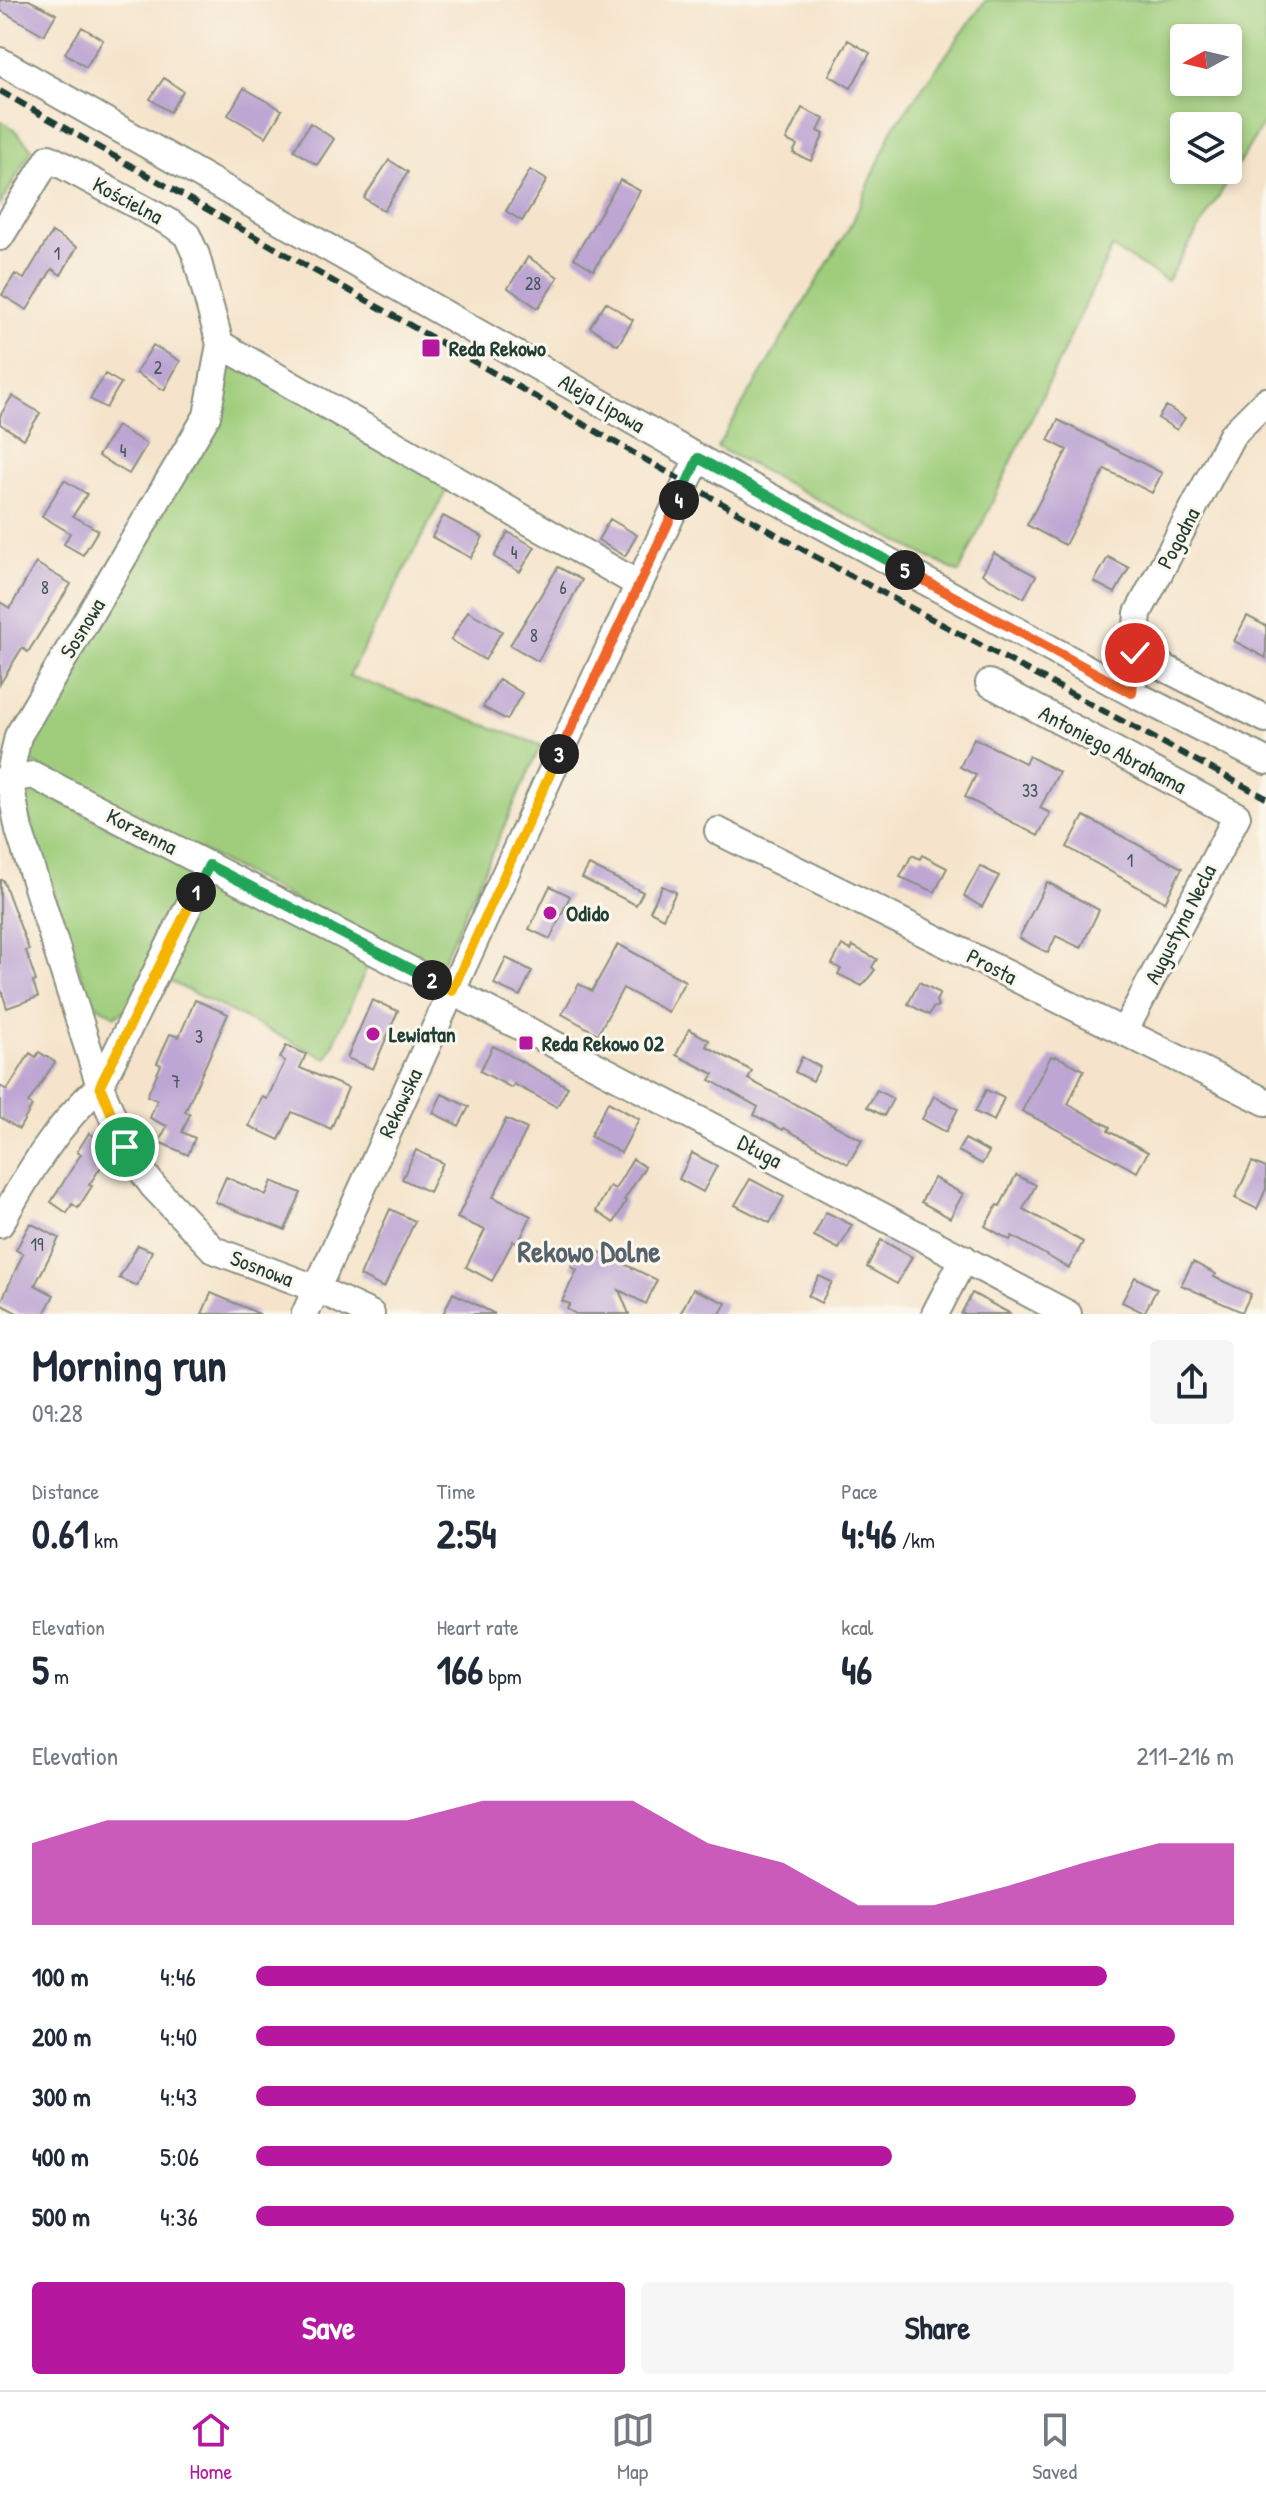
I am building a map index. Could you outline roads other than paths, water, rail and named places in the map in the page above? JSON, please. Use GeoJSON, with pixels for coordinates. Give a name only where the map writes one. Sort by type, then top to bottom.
{"type":"FeatureCollection","features":[{"type":"Feature","properties":{"kind":"street","name":"Aleja Lipowa"},"geometry":{"type":"LineString","coordinates":[[0,61],[698,458],[1132,693],[1266,761]]}},
{"type":"Feature","properties":{"kind":"street","name":"Kościelna"},"geometry":{"type":"LineString","coordinates":[[0,237],[49,158],[187,235],[196,255],[220,344]]}},
{"type":"Feature","properties":{"kind":"street"},"geometry":{"type":"LineString","coordinates":[[220,344],[638,584]]}},
{"type":"Feature","properties":{"kind":"street","name":"Sosnowa"},"geometry":{"type":"LineString","coordinates":[[220,344],[207,416],[18,736],[5,779],[100,1086],[125,1147],[153,1186],[214,1250],[315,1288],[371,1314]]}},
{"type":"Feature","properties":{"kind":"street","name":"Pogodna"},"geometry":{"type":"LineString","coordinates":[[1132,693],[1138,613],[1232,435],[1266,401]]}},
{"type":"Feature","properties":{"kind":"street","name":"Rekowska"},"geometry":{"type":"LineString","coordinates":[[305,1314],[698,458]]}},
{"type":"Feature","properties":{"kind":"street"},"geometry":{"type":"LineString","coordinates":[[1135,653],[1266,719]]}},
{"type":"Feature","properties":{"kind":"street","name":"Antoniego Abrahama"},"geometry":{"type":"LineString","coordinates":[[989,683],[1237,816]]}},
{"type":"Feature","properties":{"kind":"street"},"geometry":{"type":"LineString","coordinates":[[1212,732],[1229,700]]}},
{"type":"Feature","properties":{"kind":"street","name":"Korzenna"},"geometry":{"type":"LineString","coordinates":[[5,779],[33,775],[452,991]]}},
{"type":"Feature","properties":{"kind":"street","name":"Augustyna Necla"},"geometry":{"type":"LineString","coordinates":[[1124,1032],[1237,816]]}},
{"type":"Feature","properties":{"kind":"street","name":"Prosta"},"geometry":{"type":"LineString","coordinates":[[718,831],[1266,1102]]}},
{"type":"Feature","properties":{"kind":"street"},"geometry":{"type":"LineString","coordinates":[[0,1224],[76,1107],[100,1086],[209,865]]}},
{"type":"Feature","properties":{"kind":"street","name":"Długa"},"geometry":{"type":"LineString","coordinates":[[452,991],[1068,1314]]}},
{"type":"Feature","properties":{"kind":"street"},"geometry":{"type":"LineString","coordinates":[[935,1314],[964,1258]]}},
{"type":"Feature","properties":{"kind":"railway"},"geometry":{"type":"LineString","coordinates":[[0,91],[816,557],[1266,798]]}},
{"type":"Feature","properties":{"kind":"place","name":"Reda Rekowo"},"geometry":{"type":"Point","coordinates":[431,348]}},
{"type":"Feature","properties":{"kind":"place","name":"Odido"},"geometry":{"type":"Point","coordinates":[550,913]}},
{"type":"Feature","properties":{"kind":"place","name":"Lewiatan"},"geometry":{"type":"Point","coordinates":[373,1034]}},
{"type":"Feature","properties":{"kind":"place","name":"Reda Rekowo 02"},"geometry":{"type":"Point","coordinates":[526,1043]}},
{"type":"Feature","properties":{"kind":"district","name":"Rekowo Dolne"},"geometry":{"type":"Point","coordinates":[589,1251]}}]}
